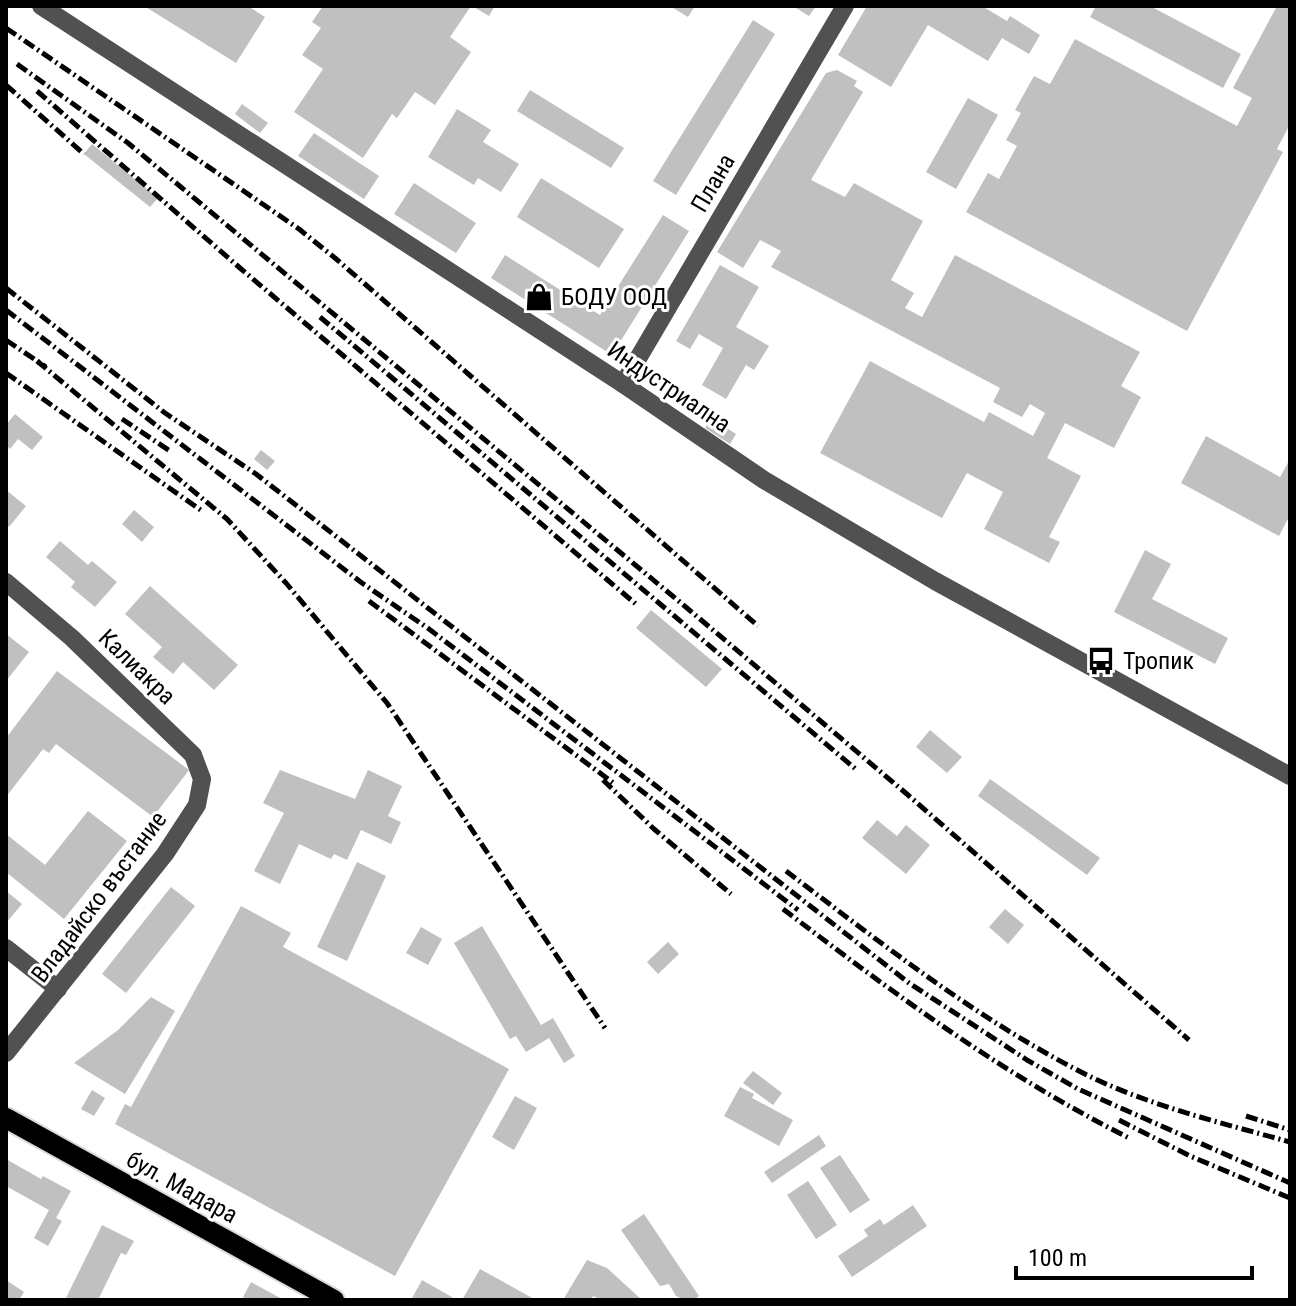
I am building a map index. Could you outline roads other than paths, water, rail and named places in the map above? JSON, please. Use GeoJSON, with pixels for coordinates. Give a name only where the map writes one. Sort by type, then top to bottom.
{"type":"FeatureCollection","features":[{"type":"Feature","properties":{"kind":"main road","name":"бул. Мадара"},"geometry":{"type":"LineString","coordinates":[[6,1118],[334,1300]]}},
{"type":"Feature","properties":{"kind":"street","name":"Индустриална"},"geometry":{"type":"LineString","coordinates":[[41,6],[623,384],[764,480],[935,581],[1290,776]]}},
{"type":"Feature","properties":{"kind":"street","name":"Плана"},"geometry":{"type":"LineString","coordinates":[[623,384],[845,6]]}},
{"type":"Feature","properties":{"kind":"street","name":"Калиакра"},"geometry":{"type":"LineString","coordinates":[[6,582],[72,638],[193,755],[202,779],[197,805]]}},
{"type":"Feature","properties":{"kind":"street","name":"Владайско въстание"},"geometry":{"type":"LineString","coordinates":[[6,1053],[165,854],[197,805]]}},
{"type":"Feature","properties":{"kind":"street"},"geometry":{"type":"LineString","coordinates":[[6,948],[58,989]]}},
{"type":"Feature","properties":{"kind":"railway"},"geometry":{"type":"LineString","coordinates":[[6,28],[299,229],[758,626]]}},
{"type":"Feature","properties":{"kind":"railway"},"geometry":{"type":"LineString","coordinates":[[17,64],[128,143],[687,608],[908,795],[1189,1040]]}},
{"type":"Feature","properties":{"kind":"railway"},"geometry":{"type":"LineString","coordinates":[[6,85],[84,154]]}},
{"type":"Feature","properties":{"kind":"railway"},"geometry":{"type":"LineString","coordinates":[[37,91],[637,605]]}},
{"type":"Feature","properties":{"kind":"railway"},"geometry":{"type":"LineString","coordinates":[[6,288],[165,413],[256,474],[909,983],[1027,1060],[1078,1089],[1290,1183]]}},
{"type":"Feature","properties":{"kind":"railway"},"geometry":{"type":"LineString","coordinates":[[6,310],[362,583],[429,629],[798,910]]}},
{"type":"Feature","properties":{"kind":"railway"},"geometry":{"type":"LineString","coordinates":[[320,317],[858,771]]}},
{"type":"Feature","properties":{"kind":"railway"},"geometry":{"type":"LineString","coordinates":[[6,340],[46,367]]}},
{"type":"Feature","properties":{"kind":"railway"},"geometry":{"type":"LineString","coordinates":[[37,361],[227,519],[286,583],[387,703],[605,1028]]}},
{"type":"Feature","properties":{"kind":"railway"},"geometry":{"type":"LineString","coordinates":[[6,373],[202,511]]}},
{"type":"Feature","properties":{"kind":"railway"},"geometry":{"type":"LineString","coordinates":[[122,419],[170,451]]}},
{"type":"Feature","properties":{"kind":"railway"},"geometry":{"type":"LineString","coordinates":[[369,601],[616,785]]}},
{"type":"Feature","properties":{"kind":"railway"},"geometry":{"type":"LineString","coordinates":[[603,780],[654,829],[731,894]]}},
{"type":"Feature","properties":{"kind":"railway"},"geometry":{"type":"LineString","coordinates":[[786,871],[967,1004],[1083,1073],[1158,1104],[1290,1142]]}},
{"type":"Feature","properties":{"kind":"railway"},"geometry":{"type":"LineString","coordinates":[[783,909],[951,1032],[1037,1087],[1129,1138]]}},
{"type":"Feature","properties":{"kind":"railway"},"geometry":{"type":"LineString","coordinates":[[1246,1116],[1290,1130]]}},
{"type":"Feature","properties":{"kind":"railway"},"geometry":{"type":"LineString","coordinates":[[1119,1120],[1190,1156],[1290,1198]]}},
{"type":"Feature","properties":{"kind":"place","name":"БОДУ ООД"},"geometry":{"type":"Point","coordinates":[539,297]}},
{"type":"Feature","properties":{"kind":"place","name":"Тропик"},"geometry":{"type":"Point","coordinates":[1101,661]}}]}
